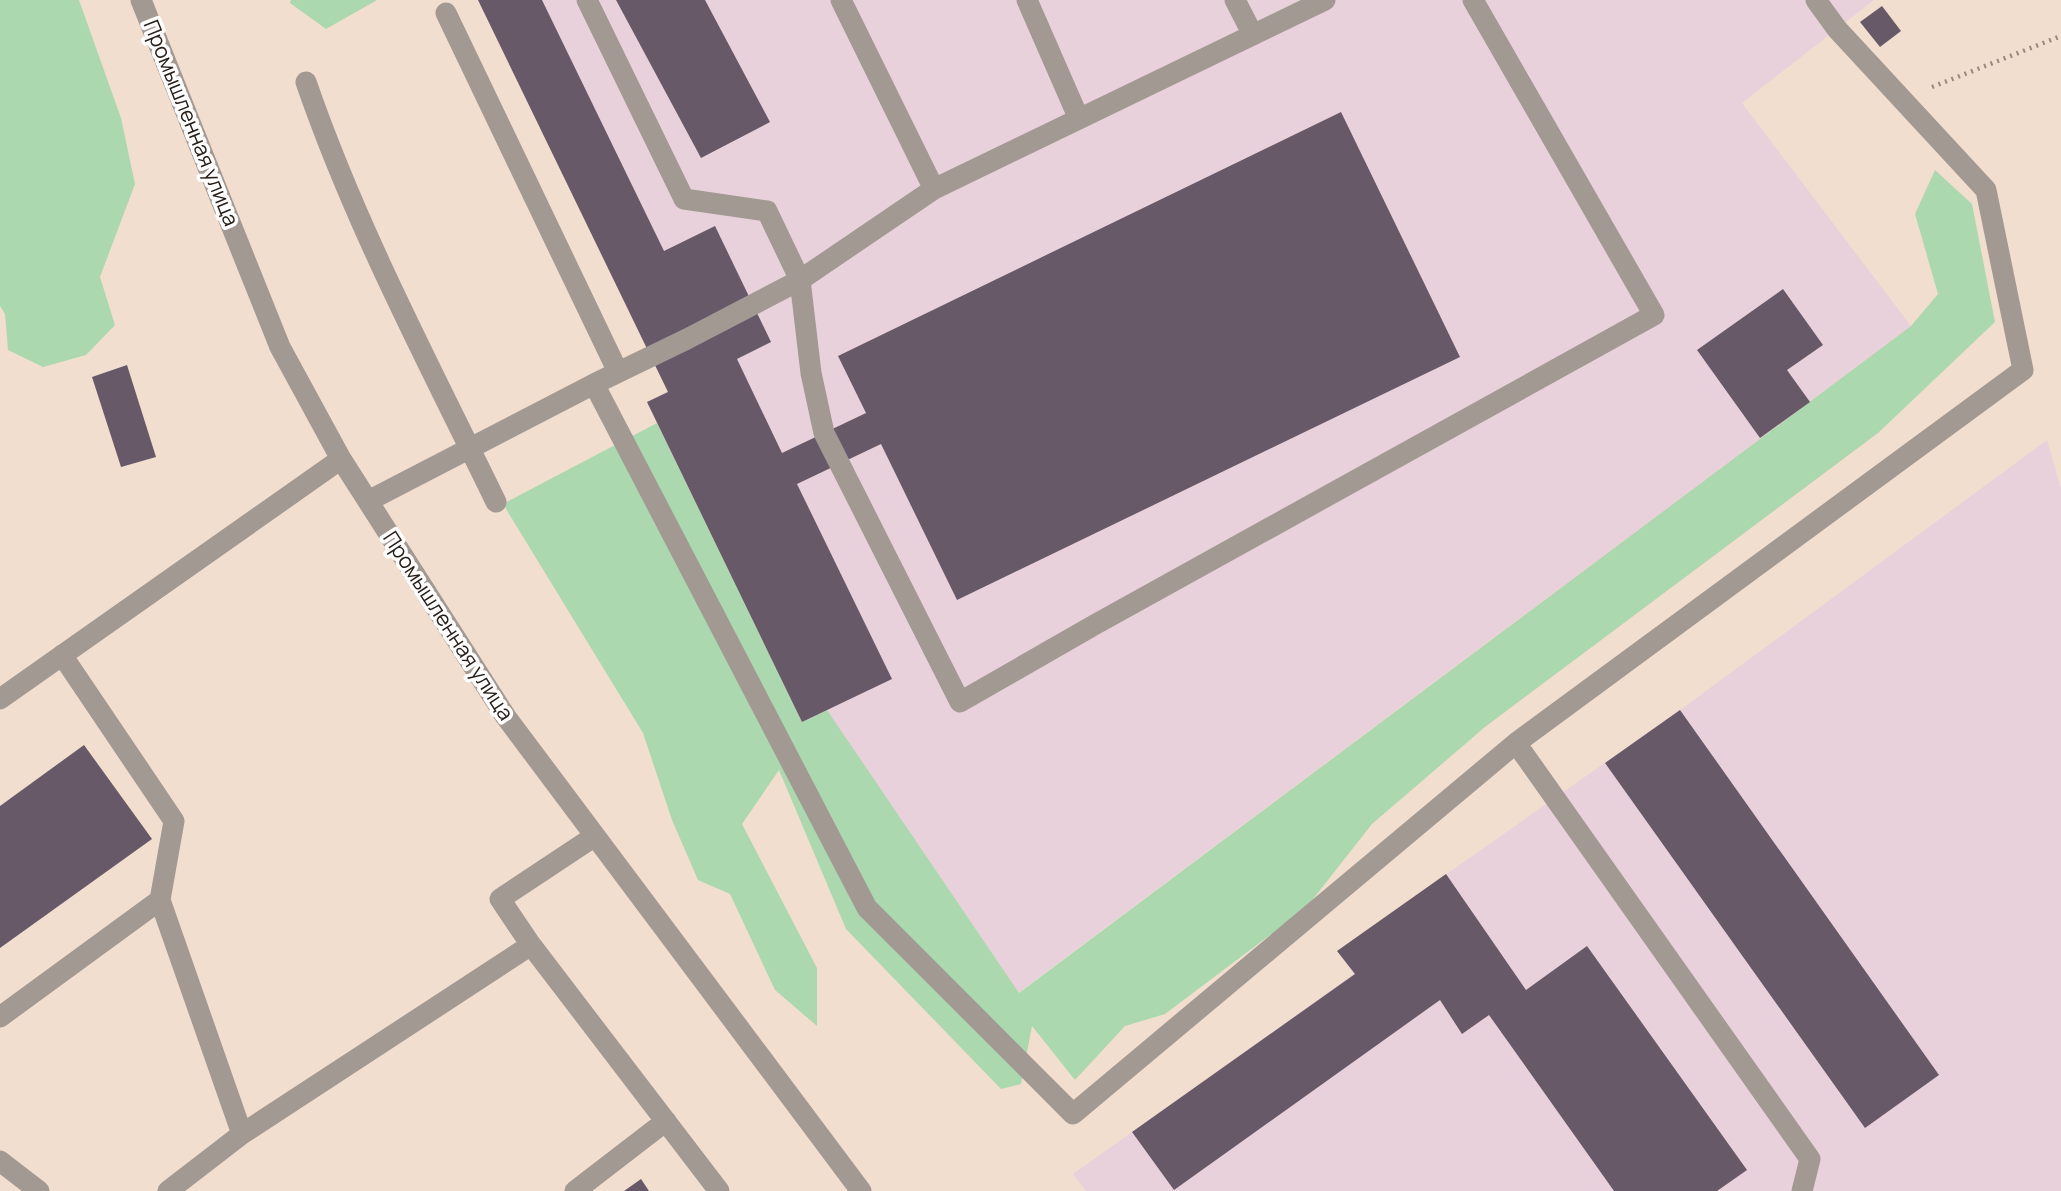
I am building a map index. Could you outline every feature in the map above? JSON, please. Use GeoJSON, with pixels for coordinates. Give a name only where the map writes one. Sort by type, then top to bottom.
{"type":"FeatureCollection","features":[{"type":"Feature","properties":{"kind":"street","name":"Промышленная улица"},"geometry":{"type":"LineString","coordinates":[[141,0],[280,347],[341,459],[506,717],[861,1191]]}},
{"type":"Feature","properties":{"kind":"street"},"geometry":{"type":"LineString","coordinates":[[587,0],[684,199],[767,211],[800,280],[811,373],[824,433],[960,702],[1654,315],[1473,0]]}},
{"type":"Feature","properties":{"kind":"street"},"geometry":{"type":"LineString","coordinates":[[841,0],[934,189]]}},
{"type":"Feature","properties":{"kind":"street"},"geometry":{"type":"LineString","coordinates":[[1027,0],[1079,119]]}},
{"type":"Feature","properties":{"kind":"street"},"geometry":{"type":"LineString","coordinates":[[1235,0],[1253,35]]}},
{"type":"Feature","properties":{"kind":"street"},"geometry":{"type":"LineString","coordinates":[[368,501],[800,280],[934,189],[1325,0]]}},
{"type":"Feature","properties":{"kind":"street"},"geometry":{"type":"LineString","coordinates":[[594,384],[867,908],[1073,1114],[1516,743],[2023,370],[1986,190],[1837,29],[1816,0]]}},
{"type":"Feature","properties":{"kind":"street"},"geometry":{"type":"LineString","coordinates":[[446,13],[618,372]]}},
{"type":"Feature","properties":{"kind":"street"},"geometry":{"type":"LineString","coordinates":[[306,82],[330,150],[496,502]]}},
{"type":"Feature","properties":{"kind":"street"},"geometry":{"type":"LineString","coordinates":[[0,699],[341,459]]}},
{"type":"Feature","properties":{"kind":"street"},"geometry":{"type":"LineString","coordinates":[[62,655],[174,821],[160,900],[242,1134]]}},
{"type":"Feature","properties":{"kind":"street"},"geometry":{"type":"LineString","coordinates":[[1516,743],[1810,1159],[1802,1191]]}},
{"type":"Feature","properties":{"kind":"street"},"geometry":{"type":"LineString","coordinates":[[595,836],[500,899],[531,945],[719,1191]]}},
{"type":"Feature","properties":{"kind":"street"},"geometry":{"type":"LineString","coordinates":[[0,1017],[160,900]]}},
{"type":"Feature","properties":{"kind":"street"},"geometry":{"type":"LineString","coordinates":[[168,1191],[242,1134],[531,945]]}},
{"type":"Feature","properties":{"kind":"street"},"geometry":{"type":"LineString","coordinates":[[575,1191],[666,1121]]}},
{"type":"Feature","properties":{"kind":"street"},"geometry":{"type":"LineString","coordinates":[[0,1160],[39,1191]]}},
{"type":"Feature","properties":{"kind":"path"},"geometry":{"type":"LineString","coordinates":[[1902,99],[2061,36]]}},
{"type":"Feature","properties":{"kind":"shaded area"},"geometry":{"type":"Polygon","coordinates":[[[478,0],[1874,0],[1742,103],[1911,326],[1018,993],[827,711],[802,722],[647,402],[668,391],[478,0]]]}},
{"type":"Feature","properties":{"kind":"shaded area"},"geometry":{"type":"Polygon","coordinates":[[[2047,440],[2061,489],[2061,1191],[1086,1191],[1073,1174],[1354,974],[1337,951],[1680,710],[2047,440]]]}},
{"type":"Feature","properties":{"kind":"green space"},"geometry":{"type":"Polygon","coordinates":[[[0,0],[79,0],[121,118],[135,184],[100,277],[115,325],[86,355],[43,367],[8,350],[5,314],[0,306],[0,0]]]}},
{"type":"Feature","properties":{"kind":"green space"},"geometry":{"type":"Polygon","coordinates":[[[291,0],[377,0],[326,29],[290,3],[291,0]]]}},
{"type":"Feature","properties":{"kind":"green space"},"geometry":{"type":"Polygon","coordinates":[[[1935,170],[1972,204],[1995,322],[1878,433],[1485,727],[1372,824],[1306,908],[1165,1014],[1125,1026],[1075,1080],[1032,1026],[1021,1084],[1001,1089],[846,929],[779,770],[742,824],[817,968],[817,1026],[775,990],[730,894],[698,880],[672,820],[643,733],[503,504],[657,423],[802,722],[827,710],[1019,993],[1911,326],[1938,294],[1915,214],[1935,170]]]}},
{"type":"Feature","properties":{"kind":"building"},"geometry":{"type":"Polygon","coordinates":[[[478,0],[542,0],[664,251],[715,226],[771,342],[737,359],[782,453],[866,413],[838,356],[1341,112],[1460,357],[957,600],[881,444],[797,484],[892,679],[802,722],[647,402],[668,392],[478,0]]]}},
{"type":"Feature","properties":{"kind":"building"},"geometry":{"type":"Polygon","coordinates":[[[616,0],[705,0],[770,122],[701,158],[616,0]]]}},
{"type":"Feature","properties":{"kind":"building"},"geometry":{"type":"Polygon","coordinates":[[[1882,6],[1901,31],[1880,47],[1860,22],[1882,6]]]}},
{"type":"Feature","properties":{"kind":"building"},"geometry":{"type":"Polygon","coordinates":[[[1783,289],[1823,345],[1787,370],[1810,402],[1760,438],[1697,350],[1783,289]]]}},
{"type":"Feature","properties":{"kind":"building"},"geometry":{"type":"Polygon","coordinates":[[[127,365],[156,457],[121,467],[92,377],[127,365]]]}},
{"type":"Feature","properties":{"kind":"building"},"geometry":{"type":"Polygon","coordinates":[[[1680,710],[1939,1075],[1865,1128],[1605,763],[1680,710]]]}},
{"type":"Feature","properties":{"kind":"building"},"geometry":{"type":"Polygon","coordinates":[[[84,745],[152,839],[0,948],[0,806],[84,745]]]}},
{"type":"Feature","properties":{"kind":"building"},"geometry":{"type":"Polygon","coordinates":[[[1446,874],[1526,990],[1587,946],[1747,1170],[1717,1191],[1614,1191],[1489,1015],[1462,1034],[1440,1000],[1174,1190],[1132,1132],[1355,974],[1337,951],[1446,874]]]}},
{"type":"Feature","properties":{"kind":"building"},"geometry":{"type":"Polygon","coordinates":[[[641,1179],[649,1191],[624,1191],[641,1179]]]}}]}
